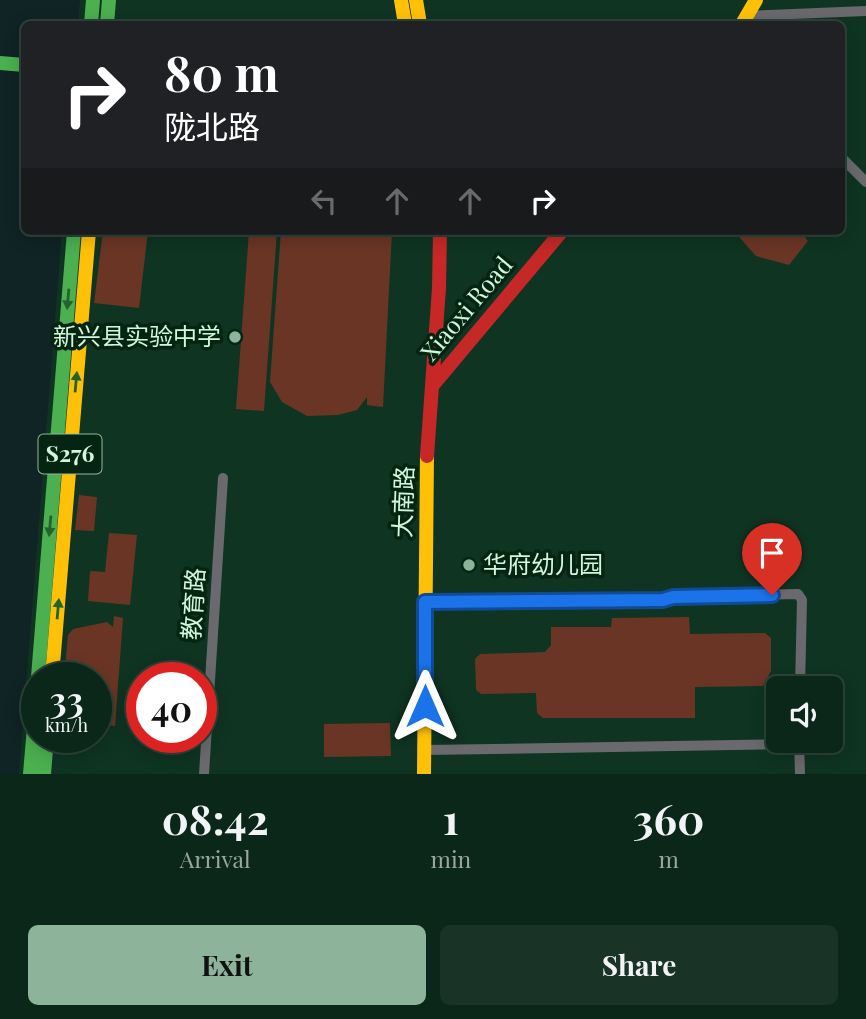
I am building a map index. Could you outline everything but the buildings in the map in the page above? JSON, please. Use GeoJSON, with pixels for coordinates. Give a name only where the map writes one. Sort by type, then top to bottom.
{"type":"FeatureCollection","features":[{"type":"Feature","properties":{"kind":"main road"},"geometry":{"type":"LineString","coordinates":[[91,21],[93,0]]}},
{"type":"Feature","properties":{"kind":"main road"},"geometry":{"type":"LineString","coordinates":[[107,21],[109,0]]}},
{"type":"Feature","properties":{"kind":"main road"},"geometry":{"type":"LineString","coordinates":[[401,0],[404,21]]}},
{"type":"Feature","properties":{"kind":"main road"},"geometry":{"type":"LineString","coordinates":[[416,0],[420,21]]}},
{"type":"Feature","properties":{"kind":"main road"},"geometry":{"type":"LineString","coordinates":[[745,20],[756,0]]}},
{"type":"Feature","properties":{"kind":"main road"},"geometry":{"type":"LineString","coordinates":[[0,63],[21,65]]}},
{"type":"Feature","properties":{"kind":"main road","name":"S276"},"geometry":{"type":"LineString","coordinates":[[39,662],[74,235]]}},
{"type":"Feature","properties":{"kind":"main road","name":"S276"},"geometry":{"type":"LineString","coordinates":[[53,662],[89,235]]}},
{"type":"Feature","properties":{"kind":"main road","name":"大南路"},"geometry":{"type":"LineString","coordinates":[[424,774],[426,475],[440,235]]}},
{"type":"Feature","properties":{"kind":"main road","name":"Xiaoxi Road"},"geometry":{"type":"LineString","coordinates":[[433,385],[559,235]]}},
{"type":"Feature","properties":{"kind":"main road"},"geometry":{"type":"LineString","coordinates":[[30,774],[32,753]]}},
{"type":"Feature","properties":{"kind":"main road"},"geometry":{"type":"LineString","coordinates":[[44,774],[46,753]]}},
{"type":"Feature","properties":{"kind":"street"},"geometry":{"type":"LineString","coordinates":[[745,20],[866,11]]}},
{"type":"Feature","properties":{"kind":"street"},"geometry":{"type":"LineString","coordinates":[[845,161],[866,183]]}},
{"type":"Feature","properties":{"kind":"street","name":"教育路"},"geometry":{"type":"LineString","coordinates":[[204,774],[223,478]]}},
{"type":"Feature","properties":{"kind":"street"},"geometry":{"type":"LineString","coordinates":[[425,602],[663,600],[673,597],[798,594],[801,597],[800,676]]}},
{"type":"Feature","properties":{"kind":"street"},"geometry":{"type":"LineString","coordinates":[[425,751],[766,743]]}},
{"type":"Feature","properties":{"kind":"street"},"geometry":{"type":"LineString","coordinates":[[799,753],[800,774]]}},
{"type":"Feature","properties":{"kind":"shaded area"},"geometry":{"type":"Polygon","coordinates":[[[102,235],[148,235],[139,308],[94,303],[102,235]]]}},
{"type":"Feature","properties":{"kind":"shaded area"},"geometry":{"type":"Polygon","coordinates":[[[249,235],[277,235],[264,411],[236,409],[249,235]]]}},
{"type":"Feature","properties":{"kind":"shaded area"},"geometry":{"type":"Polygon","coordinates":[[[281,235],[392,235],[383,407],[367,405],[367,397],[357,410],[338,415],[307,416],[282,402],[270,382],[281,235]]]}},
{"type":"Feature","properties":{"kind":"shaded area"},"geometry":{"type":"Polygon","coordinates":[[[740,235],[804,235],[808,241],[789,265],[756,256],[740,235]]]}},
{"type":"Feature","properties":{"kind":"shaded area"},"geometry":{"type":"Polygon","coordinates":[[[79,495],[97,497],[94,531],[75,530],[79,495]]]}},
{"type":"Feature","properties":{"kind":"shaded area"},"geometry":{"type":"Polygon","coordinates":[[[109,533],[137,535],[130,605],[88,601],[90,571],[105,572],[109,533]]]}},
{"type":"Feature","properties":{"kind":"shaded area"},"geometry":{"type":"Polygon","coordinates":[[[114,616],[123,618],[115,726],[112,726],[112,662],[65,662],[68,635],[73,629],[107,622],[113,627],[114,616]]]}},
{"type":"Feature","properties":{"kind":"shaded area"},"geometry":{"type":"Polygon","coordinates":[[[689,617],[690,634],[765,633],[771,638],[771,671],[763,686],[695,687],[695,718],[543,718],[537,713],[536,693],[481,694],[476,690],[475,659],[480,654],[545,652],[551,645],[551,627],[611,627],[612,618],[689,617]]]}},
{"type":"Feature","properties":{"kind":"shaded area"},"geometry":{"type":"Polygon","coordinates":[[[390,723],[391,756],[324,757],[324,724],[390,723]]]}},
{"type":"Feature","properties":{"kind":"water"},"geometry":{"type":"Polygon","coordinates":[[[0,0],[80,0],[78,21],[21,21],[21,235],[62,235],[28,662],[21,662],[19,774],[0,774],[0,0]]]}},
{"type":"Feature","properties":{"kind":"traffic: fast"},"geometry":{"type":"LineString","coordinates":[[91,21],[93,0]]}},
{"type":"Feature","properties":{"kind":"traffic: fast"},"geometry":{"type":"LineString","coordinates":[[107,21],[109,0]]}},
{"type":"Feature","properties":{"kind":"traffic: fast"},"geometry":{"type":"LineString","coordinates":[[0,63],[21,65]]}},
{"type":"Feature","properties":{"kind":"traffic: fast"},"geometry":{"type":"LineString","coordinates":[[39,662],[74,235]]}},
{"type":"Feature","properties":{"kind":"traffic: fast"},"geometry":{"type":"LineString","coordinates":[[30,774],[32,753]]}},
{"type":"Feature","properties":{"kind":"traffic: fast"},"geometry":{"type":"LineString","coordinates":[[44,774],[46,753]]}},
{"type":"Feature","properties":{"kind":"traffic: slow"},"geometry":{"type":"LineString","coordinates":[[401,0],[404,21]]}},
{"type":"Feature","properties":{"kind":"traffic: slow"},"geometry":{"type":"LineString","coordinates":[[416,0],[420,21]]}},
{"type":"Feature","properties":{"kind":"traffic: slow"},"geometry":{"type":"LineString","coordinates":[[744,21],[756,0]]}},
{"type":"Feature","properties":{"kind":"traffic: slow"},"geometry":{"type":"LineString","coordinates":[[53,662],[89,235]]}},
{"type":"Feature","properties":{"kind":"traffic: slow"},"geometry":{"type":"LineString","coordinates":[[424,774],[427,456]]}},
{"type":"Feature","properties":{"kind":"traffic: jam"},"geometry":{"type":"LineString","coordinates":[[427,456],[439,288],[440,235]]}},
{"type":"Feature","properties":{"kind":"traffic: jam"},"geometry":{"type":"LineString","coordinates":[[433,385],[559,235]]}},
{"type":"Feature","properties":{"kind":"place","name":"新兴县实验中学"},"geometry":{"type":"Point","coordinates":[235,337]}},
{"type":"Feature","properties":{"kind":"place","name":"华府幼儿园"},"geometry":{"type":"Point","coordinates":[469,565]}},
{"type":"Feature","properties":{"kind":"route"},"geometry":{"type":"LineString","coordinates":[[425,706],[425,602],[663,600],[673,597],[772,595]]}}]}
